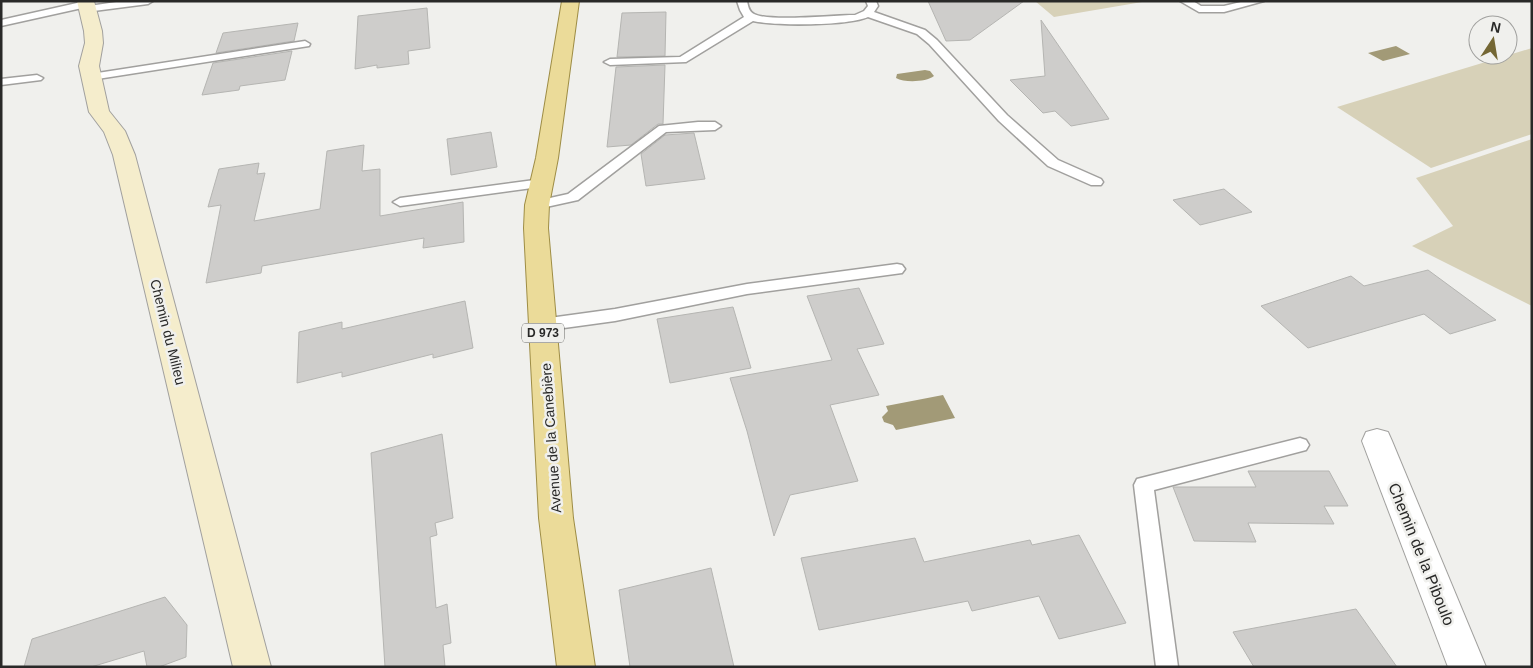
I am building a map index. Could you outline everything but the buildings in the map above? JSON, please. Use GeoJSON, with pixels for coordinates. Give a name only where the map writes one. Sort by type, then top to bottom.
{"type":"FeatureCollection","features":[{"type":"Feature","properties":{"kind":"main road","name":"Avenue de la Canebière"},"geometry":{"type":"LineString","coordinates":[[571,1],[536,228],[556,518],[576,667]]}},
{"type":"Feature","properties":{"kind":"street","name":"Chemin du Milieu"},"geometry":{"type":"LineString","coordinates":[[85,5],[93,31],[94,44],[90,66],[99,112],[114,131],[124,155],[252,667]]}},
{"type":"Feature","properties":{"kind":"street","name":"Chemin de la Piboulo"},"geometry":{"type":"LineString","coordinates":[[1377,441],[1467,667]]}},
{"type":"Feature","properties":{"kind":"lane"},"geometry":{"type":"LineString","coordinates":[[1,23],[85,5],[148,1]]}},
{"type":"Feature","properties":{"kind":"lane"},"geometry":{"type":"LineString","coordinates":[[742,1],[743,10],[751,17],[766,20],[857,18],[870,7],[921,32],[934,42],[1004,118],[1052,163],[1096,182]]}},
{"type":"Feature","properties":{"kind":"lane"},"geometry":{"type":"LineString","coordinates":[[1185,1],[1199,9],[1224,9],[1259,1]]}},
{"type":"Feature","properties":{"kind":"lane"},"geometry":{"type":"LineString","coordinates":[[610,62],[682,60],[751,17]]}},
{"type":"Feature","properties":{"kind":"lane"},"geometry":{"type":"LineString","coordinates":[[91,77],[305,44]]}},
{"type":"Feature","properties":{"kind":"lane"},"geometry":{"type":"LineString","coordinates":[[1,82],[37,78]]}},
{"type":"Feature","properties":{"kind":"lane"},"geometry":{"type":"LineString","coordinates":[[400,202],[540,194],[573,197],[663,129],[715,126]]}},
{"type":"Feature","properties":{"kind":"lane"},"geometry":{"type":"LineString","coordinates":[[542,325],[615,315],[747,289],[897,268]]}},
{"type":"Feature","properties":{"kind":"lane"},"geometry":{"type":"LineString","coordinates":[[1167,667],[1144,485],[1300,445]]}},
{"type":"Feature","properties":{"kind":"shaded area"},"geometry":{"type":"Polygon","coordinates":[[[1035,1],[1148,1],[1054,17],[1035,1]]]}},
{"type":"Feature","properties":{"kind":"shaded area"},"geometry":{"type":"Polygon","coordinates":[[[1396,46],[1410,54],[1383,61],[1368,53],[1396,46]]]}},
{"type":"Feature","properties":{"kind":"shaded area"},"geometry":{"type":"Polygon","coordinates":[[[1532,48],[1532,134],[1431,168],[1337,107],[1476,65],[1518,65],[1518,52],[1532,48]]]}},
{"type":"Feature","properties":{"kind":"shaded area"},"geometry":{"type":"Polygon","coordinates":[[[930,71],[934,76],[926,80],[915,81],[905,81],[896,78],[897,74],[930,71]]]}},
{"type":"Feature","properties":{"kind":"shaded area"},"geometry":{"type":"Polygon","coordinates":[[[1532,139],[1532,306],[1412,246],[1453,226],[1416,178],[1532,139]]]}},
{"type":"Feature","properties":{"kind":"shaded area"},"geometry":{"type":"Polygon","coordinates":[[[943,395],[955,418],[896,430],[893,425],[884,422],[882,417],[888,411],[886,406],[943,395]]]}}]}
